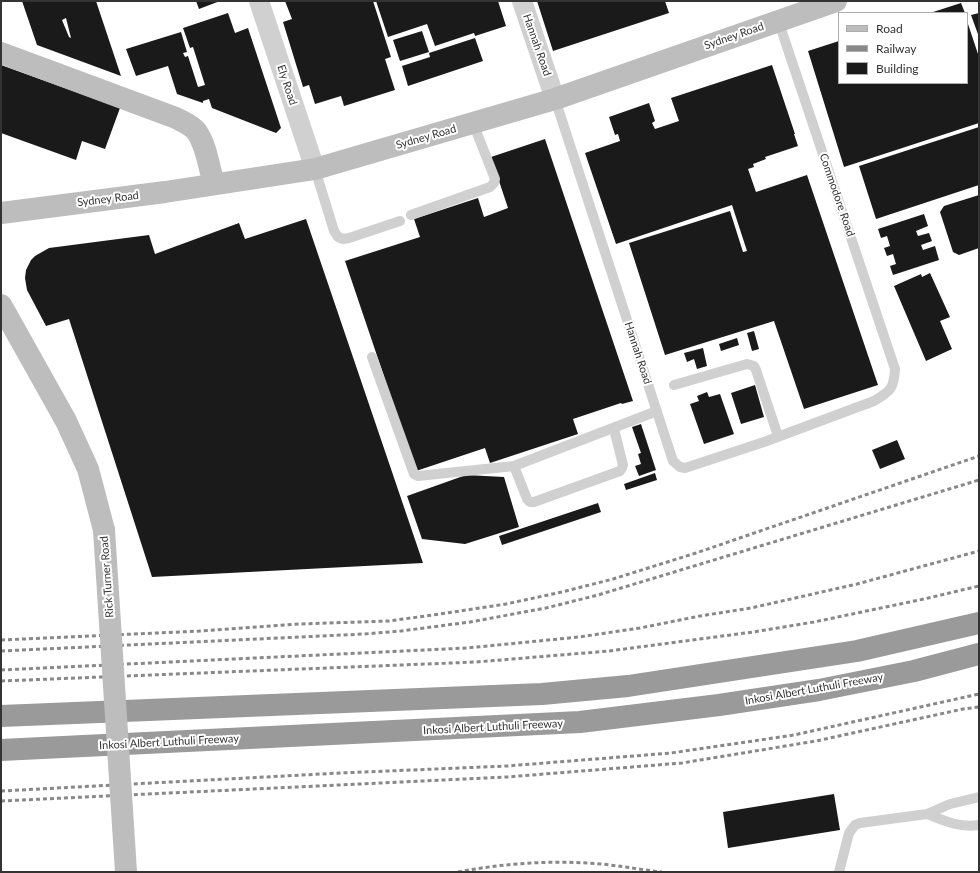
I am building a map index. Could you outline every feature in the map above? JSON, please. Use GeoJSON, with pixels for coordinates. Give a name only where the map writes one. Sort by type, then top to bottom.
{"type":"FeatureCollection","features":[{"type":"Feature","properties":{"kind":"highway"},"geometry":{"type":"LineString","coordinates":[[1,716],[542,694],[628,686],[857,651],[979,623]]}},
{"type":"Feature","properties":{"kind":"highway","name":"Inkosi Albert Luthuli Freeway"},"geometry":{"type":"LineString","coordinates":[[1,750],[580,722],[719,705],[820,690],[914,671],[979,654]]}},
{"type":"Feature","properties":{"kind":"main road","name":"Sydney Road"},"geometry":{"type":"LineString","coordinates":[[1,213],[165,192],[314,169],[555,99],[836,1]]}},
{"type":"Feature","properties":{"kind":"main road"},"geometry":{"type":"LineString","coordinates":[[1,53],[169,115],[188,124],[196,131],[203,144],[214,184]]}},
{"type":"Feature","properties":{"kind":"main road","name":"Rick Turner Road"},"geometry":{"type":"LineString","coordinates":[[1,305],[66,421],[88,469],[104,530],[126,872]]}},
{"type":"Feature","properties":{"kind":"street","name":"Ely Road"},"geometry":{"type":"LineString","coordinates":[[259,1],[314,169]]}},
{"type":"Feature","properties":{"kind":"street","name":"Hannah Road"},"geometry":{"type":"LineString","coordinates":[[522,1],[555,99]]}},
{"type":"Feature","properties":{"kind":"lane","name":"Commodore Road"},"geometry":{"type":"LineString","coordinates":[[778,20],[895,369]]}},
{"type":"Feature","properties":{"kind":"lane","name":"Hannah Road"},"geometry":{"type":"LineString","coordinates":[[555,99],[673,461],[680,468],[685,468],[778,436],[874,400],[882,396],[893,386],[895,382],[895,369]]}},
{"type":"Feature","properties":{"kind":"lane"},"geometry":{"type":"LineString","coordinates":[[411,215],[490,187],[494,183],[495,179],[474,123]]}},
{"type":"Feature","properties":{"kind":"lane"},"geometry":{"type":"LineString","coordinates":[[314,169],[334,231],[338,237],[342,239],[349,238],[400,220]]}},
{"type":"Feature","properties":{"kind":"lane"},"geometry":{"type":"LineString","coordinates":[[372,357],[414,474],[418,476],[514,466],[657,411]]}},
{"type":"Feature","properties":{"kind":"lane"},"geometry":{"type":"LineString","coordinates":[[674,385],[747,364],[751,365],[756,370],[778,436]]}},
{"type":"Feature","properties":{"kind":"lane"},"geometry":{"type":"LineString","coordinates":[[514,466],[525,496],[530,502],[541,500],[620,471],[623,465],[614,428]]}},
{"type":"Feature","properties":{"kind":"lane"},"geometry":{"type":"LineString","coordinates":[[839,872],[848,833],[855,825],[860,823],[927,814],[950,804],[979,798]]}},
{"type":"Feature","properties":{"kind":"lane"},"geometry":{"type":"LineString","coordinates":[[927,814],[952,824],[962,826],[979,825]]}},
{"type":"Feature","properties":{"kind":"building"},"geometry":{"type":"Polygon","coordinates":[[[22,1],[96,1],[121,76],[37,45],[22,1]],[[66,18],[62,20],[69,37],[71,38],[66,18]]]}},
{"type":"Feature","properties":{"kind":"building"},"geometry":{"type":"Polygon","coordinates":[[[196,1],[220,1],[199,9],[196,1]]]}},
{"type":"Feature","properties":{"kind":"building"},"geometry":{"type":"Polygon","coordinates":[[[285,1],[373,1],[391,57],[385,59],[395,90],[344,106],[341,96],[315,104],[309,85],[303,87],[283,22],[292,19],[285,1]]]}},
{"type":"Feature","properties":{"kind":"building"},"geometry":{"type":"Polygon","coordinates":[[[376,1],[498,1],[506,26],[475,36],[474,33],[435,46],[427,24],[388,37],[376,1]]]}},
{"type":"Feature","properties":{"kind":"building"},"geometry":{"type":"Polygon","coordinates":[[[537,1],[665,1],[669,13],[553,51],[537,1]]]}},
{"type":"Feature","properties":{"kind":"building"},"geometry":{"type":"Polygon","coordinates":[[[961,3],[965,12],[933,12],[961,3]]]}},
{"type":"Feature","properties":{"kind":"building"},"geometry":{"type":"Polygon","coordinates":[[[228,13],[235,33],[248,28],[281,128],[276,133],[212,108],[209,99],[203,101],[203,103],[177,94],[168,66],[136,76],[126,49],[181,32],[187,52],[183,53],[185,57],[188,56],[198,87],[205,85],[193,47],[190,48],[183,28],[228,13]]]}},
{"type":"Feature","properties":{"kind":"building"},"geometry":{"type":"Polygon","coordinates":[[[979,13],[979,37],[971,15],[979,13]]]}},
{"type":"Feature","properties":{"kind":"building"},"geometry":{"type":"Polygon","coordinates":[[[968,24],[979,57],[979,123],[844,167],[808,51],[838,41],[838,84],[968,84],[968,24]]]}},
{"type":"Feature","properties":{"kind":"building"},"geometry":{"type":"Polygon","coordinates":[[[422,31],[429,52],[400,61],[393,40],[422,31]]]}},
{"type":"Feature","properties":{"kind":"building"},"geometry":{"type":"Polygon","coordinates":[[[475,38],[483,61],[408,86],[402,66],[430,57],[429,53],[475,38]]]}},
{"type":"Feature","properties":{"kind":"building"},"geometry":{"type":"Polygon","coordinates":[[[1,65],[120,108],[105,149],[82,141],[76,160],[1,133],[1,65]]]}},
{"type":"Feature","properties":{"kind":"building"},"geometry":{"type":"Polygon","coordinates":[[[772,65],[798,146],[765,157],[766,159],[753,164],[754,167],[748,169],[756,192],[807,175],[878,385],[804,409],[774,321],[665,355],[629,243],[730,211],[743,252],[747,251],[732,205],[616,244],[585,153],[620,141],[618,134],[615,135],[609,117],[649,103],[655,121],[652,123],[655,129],[679,121],[671,98],[772,65]]]}},
{"type":"Feature","properties":{"kind":"building"},"geometry":{"type":"Polygon","coordinates":[[[979,127],[979,185],[876,219],[859,166],[979,127]]]}},
{"type":"Feature","properties":{"kind":"building"},"geometry":{"type":"Polygon","coordinates":[[[545,139],[633,401],[621,403],[573,419],[578,434],[490,463],[485,448],[416,471],[345,261],[420,237],[414,219],[478,198],[484,217],[508,208],[491,157],[545,139]]]}},
{"type":"Feature","properties":{"kind":"building"},"geometry":{"type":"Polygon","coordinates":[[[979,195],[979,248],[959,255],[953,252],[940,212],[944,206],[979,195]]]}},
{"type":"Feature","properties":{"kind":"building"},"geometry":{"type":"Polygon","coordinates":[[[924,214],[928,226],[916,231],[918,236],[929,233],[932,241],[921,245],[923,250],[935,246],[939,260],[893,275],[890,266],[896,264],[893,254],[887,256],[884,248],[890,246],[887,236],[881,238],[878,229],[924,214]]]}},
{"type":"Feature","properties":{"kind":"building"},"geometry":{"type":"Polygon","coordinates":[[[306,219],[423,563],[152,577],[69,319],[46,326],[27,290],[25,278],[26,270],[31,260],[35,256],[49,248],[149,235],[155,254],[239,223],[245,239],[306,219]]]}},
{"type":"Feature","properties":{"kind":"building"},"geometry":{"type":"Polygon","coordinates":[[[930,273],[950,317],[940,321],[952,349],[926,361],[894,286],[921,274],[922,277],[930,273]]]}},
{"type":"Feature","properties":{"kind":"building"},"geometry":{"type":"Polygon","coordinates":[[[754,331],[759,349],[752,351],[747,333],[754,331]]]}},
{"type":"Feature","properties":{"kind":"building"},"geometry":{"type":"Polygon","coordinates":[[[737,338],[739,345],[721,351],[719,344],[737,338]]]}},
{"type":"Feature","properties":{"kind":"building"},"geometry":{"type":"Polygon","coordinates":[[[703,348],[707,366],[697,369],[694,359],[687,362],[684,353],[703,348]]]}},
{"type":"Feature","properties":{"kind":"building"},"geometry":{"type":"Polygon","coordinates":[[[755,385],[764,417],[741,424],[731,393],[755,385]]]}},
{"type":"Feature","properties":{"kind":"building"},"geometry":{"type":"Polygon","coordinates":[[[707,392],[709,397],[720,394],[734,434],[704,444],[690,404],[699,401],[697,396],[707,392]]]}},
{"type":"Feature","properties":{"kind":"building"},"geometry":{"type":"Polygon","coordinates":[[[641,424],[656,470],[639,476],[635,466],[641,464],[638,454],[641,453],[632,427],[641,424]]]}},
{"type":"Feature","properties":{"kind":"building"},"geometry":{"type":"Polygon","coordinates":[[[897,440],[905,459],[880,469],[872,450],[897,440]]]}},
{"type":"Feature","properties":{"kind":"building"},"geometry":{"type":"Polygon","coordinates":[[[655,473],[657,480],[626,490],[624,484],[655,473]]]}},
{"type":"Feature","properties":{"kind":"building"},"geometry":{"type":"Polygon","coordinates":[[[466,475],[504,477],[519,527],[465,544],[422,539],[407,496],[466,475]]]}},
{"type":"Feature","properties":{"kind":"building"},"geometry":{"type":"Polygon","coordinates":[[[598,503],[601,512],[502,545],[499,536],[598,503]]]}},
{"type":"Feature","properties":{"kind":"building"},"geometry":{"type":"Polygon","coordinates":[[[834,794],[840,830],[728,848],[723,812],[834,794]]]}},
{"type":"Feature","properties":{"kind":"railway"},"geometry":{"type":"LineString","coordinates":[[1,640],[202,631],[299,624],[389,621],[506,604],[613,579],[696,553],[979,456]]}},
{"type":"Feature","properties":{"kind":"railway"},"geometry":{"type":"LineString","coordinates":[[1,651],[364,634],[470,622],[546,608],[598,595],[979,480]]}},
{"type":"Feature","properties":{"kind":"railway"},"geometry":{"type":"LineString","coordinates":[[1,670],[467,648],[579,637],[640,628],[751,608],[857,584],[979,551]]}},
{"type":"Feature","properties":{"kind":"railway"},"geometry":{"type":"LineString","coordinates":[[1,681],[476,662],[609,651],[753,632],[814,622],[979,586]]}},
{"type":"Feature","properties":{"kind":"railway"},"geometry":{"type":"LineString","coordinates":[[1,791],[340,773],[507,766],[671,753],[794,735],[979,694]]}},
{"type":"Feature","properties":{"kind":"railway"},"geometry":{"type":"LineString","coordinates":[[1,801],[507,777],[682,763],[816,741],[963,709],[979,707]]}},
{"type":"Feature","properties":{"kind":"railway"},"geometry":{"type":"LineString","coordinates":[[458,872],[493,866],[547,862],[601,864],[662,872]]}}]}
